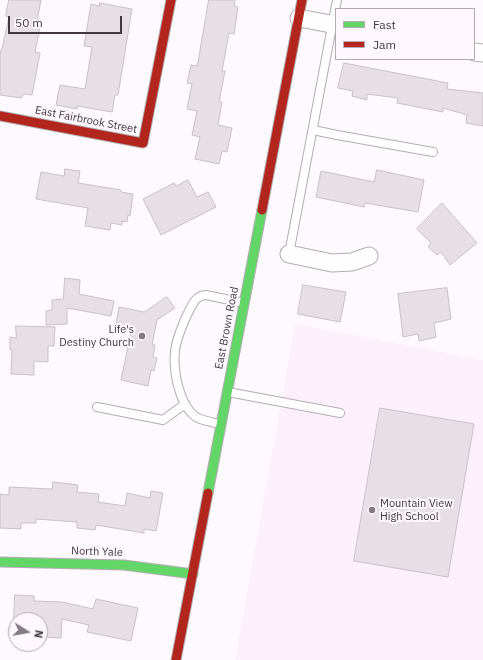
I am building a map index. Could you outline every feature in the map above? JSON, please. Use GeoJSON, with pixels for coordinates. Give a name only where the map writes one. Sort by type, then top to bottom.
{"type":"FeatureCollection","features":[{"type":"Feature","properties":{"kind":"main road","name":"East Fairbrook Street"},"geometry":{"type":"LineString","coordinates":[[0,116],[143,143],[171,0]]}},
{"type":"Feature","properties":{"kind":"main road","name":"East Brown Road"},"geometry":{"type":"LineString","coordinates":[[176,660],[302,0]]}},
{"type":"Feature","properties":{"kind":"main road","name":"North Yale"},"geometry":{"type":"LineString","coordinates":[[0,562],[124,565],[192,574]]}},
{"type":"Feature","properties":{"kind":"street"},"geometry":{"type":"LineString","coordinates":[[299,18],[334,25]]}},
{"type":"Feature","properties":{"kind":"street"},"geometry":{"type":"LineString","coordinates":[[289,254],[332,263],[352,262],[369,256]]}},
{"type":"Feature","properties":{"kind":"lane"},"geometry":{"type":"LineString","coordinates":[[289,254],[334,25]]}},
{"type":"Feature","properties":{"kind":"lane"},"geometry":{"type":"LineString","coordinates":[[313,130],[433,152]]}},
{"type":"Feature","properties":{"kind":"lane"},"geometry":{"type":"LineString","coordinates":[[221,424],[202,420],[196,417],[184,404],[177,379],[175,351],[191,307],[198,297],[206,295],[244,303]]}},
{"type":"Feature","properties":{"kind":"lane"},"geometry":{"type":"LineString","coordinates":[[227,392],[340,413]]}},
{"type":"Feature","properties":{"kind":"lane"},"geometry":{"type":"LineString","coordinates":[[97,407],[163,420],[184,404]]}},
{"type":"Feature","properties":{"kind":"shaded area","name":"Mountain View High School"},"geometry":{"type":"Polygon","coordinates":[[[295,324],[483,360],[483,660],[235,660],[295,324]]]}},
{"type":"Feature","properties":{"kind":"building"},"geometry":{"type":"Polygon","coordinates":[[[9,0],[41,0],[37,21],[41,22],[35,52],[40,53],[32,95],[24,94],[21,98],[0,95],[0,55],[9,17],[6,16],[9,0]]]}},
{"type":"Feature","properties":{"kind":"building"},"geometry":{"type":"Polygon","coordinates":[[[209,0],[235,0],[234,6],[238,7],[234,34],[229,33],[222,71],[225,71],[219,102],[222,102],[218,125],[232,128],[227,152],[222,151],[219,164],[195,159],[200,137],[192,135],[197,111],[187,109],[192,84],[187,83],[191,65],[197,66],[209,0]]]}},
{"type":"Feature","properties":{"kind":"building"},"geometry":{"type":"Polygon","coordinates":[[[100,3],[132,9],[118,95],[115,95],[112,112],[77,106],[77,109],[56,105],[60,85],[85,89],[92,47],[84,46],[91,4],[99,6],[100,3]]]}},
{"type":"Feature","properties":{"kind":"building"},"geometry":{"type":"Polygon","coordinates":[[[344,63],[448,83],[447,89],[483,93],[483,126],[466,123],[467,115],[443,108],[443,112],[397,103],[398,98],[367,94],[367,100],[352,96],[353,91],[338,88],[344,63]]]}},
{"type":"Feature","properties":{"kind":"building"},"geometry":{"type":"Polygon","coordinates":[[[65,169],[80,171],[78,183],[121,190],[121,192],[133,194],[130,216],[128,215],[127,222],[122,221],[122,225],[111,223],[110,230],[85,226],[88,208],[36,199],[41,172],[64,176],[65,169]]]}},
{"type":"Feature","properties":{"kind":"building"},"geometry":{"type":"Polygon","coordinates":[[[377,170],[424,180],[418,212],[365,203],[364,207],[316,197],[321,171],[374,182],[377,170]]]}},
{"type":"Feature","properties":{"kind":"building"},"geometry":{"type":"Polygon","coordinates":[[[188,180],[197,197],[208,192],[216,207],[161,235],[143,199],[174,183],[176,186],[188,180]]]}},
{"type":"Feature","properties":{"kind":"building"},"geometry":{"type":"Polygon","coordinates":[[[442,203],[477,243],[450,265],[441,252],[437,255],[428,247],[431,243],[417,229],[442,203]]]}},
{"type":"Feature","properties":{"kind":"building"},"geometry":{"type":"Polygon","coordinates":[[[65,278],[80,280],[79,294],[114,301],[111,316],[67,308],[67,324],[46,325],[46,311],[52,310],[52,300],[63,299],[65,278]]]}},
{"type":"Feature","properties":{"kind":"building"},"geometry":{"type":"Polygon","coordinates":[[[303,285],[346,292],[340,322],[298,314],[303,285]]]}},
{"type":"Feature","properties":{"kind":"building"},"geometry":{"type":"Polygon","coordinates":[[[447,288],[451,319],[434,323],[436,337],[419,341],[418,334],[403,337],[398,294],[447,288]]]}},
{"type":"Feature","properties":{"kind":"building","name":"Life's Destiny Church"},"geometry":{"type":"Polygon","coordinates":[[[167,297],[175,308],[157,320],[152,345],[155,345],[153,357],[157,358],[154,371],[151,370],[148,386],[121,380],[132,327],[116,324],[119,307],[144,312],[167,297]]]}},
{"type":"Feature","properties":{"kind":"building"},"geometry":{"type":"Polygon","coordinates":[[[16,326],[55,327],[54,346],[48,346],[48,362],[34,361],[34,375],[11,374],[12,350],[10,350],[10,337],[16,338],[16,326]]]}},
{"type":"Feature","properties":{"kind":"building"},"geometry":{"type":"Polygon","coordinates":[[[380,408],[474,424],[448,577],[354,561],[380,408]]]}},
{"type":"Feature","properties":{"kind":"building"},"geometry":{"type":"Polygon","coordinates":[[[53,482],[78,485],[77,492],[99,494],[98,502],[125,506],[127,493],[150,498],[151,491],[163,493],[156,531],[144,529],[144,533],[96,525],[95,530],[77,528],[77,522],[36,519],[36,523],[21,523],[21,529],[0,528],[0,494],[9,495],[9,487],[52,489],[53,482]]]}},
{"type":"Feature","properties":{"kind":"building"},"geometry":{"type":"Polygon","coordinates":[[[15,595],[34,596],[34,601],[62,602],[93,609],[96,599],[138,608],[131,641],[87,632],[89,625],[62,619],[61,638],[48,637],[48,612],[14,612],[15,595]]]}},
{"type":"Feature","properties":{"kind":"traffic: fast"},"geometry":{"type":"LineString","coordinates":[[208,493],[262,210]]}},
{"type":"Feature","properties":{"kind":"traffic: fast"},"geometry":{"type":"LineString","coordinates":[[0,562],[124,565],[193,574]]}},
{"type":"Feature","properties":{"kind":"traffic: jam"},"geometry":{"type":"LineString","coordinates":[[0,116],[143,143],[171,0]]}},
{"type":"Feature","properties":{"kind":"traffic: jam"},"geometry":{"type":"LineString","coordinates":[[262,210],[302,0]]}},
{"type":"Feature","properties":{"kind":"traffic: jam"},"geometry":{"type":"LineString","coordinates":[[176,660],[208,493]]}},
{"type":"Feature","properties":{"kind":"place","name":"Life's Destiny Church"},"geometry":{"type":"Point","coordinates":[142,336]}},
{"type":"Feature","properties":{"kind":"place","name":"Mountain View High School"},"geometry":{"type":"Point","coordinates":[372,510]}}]}
